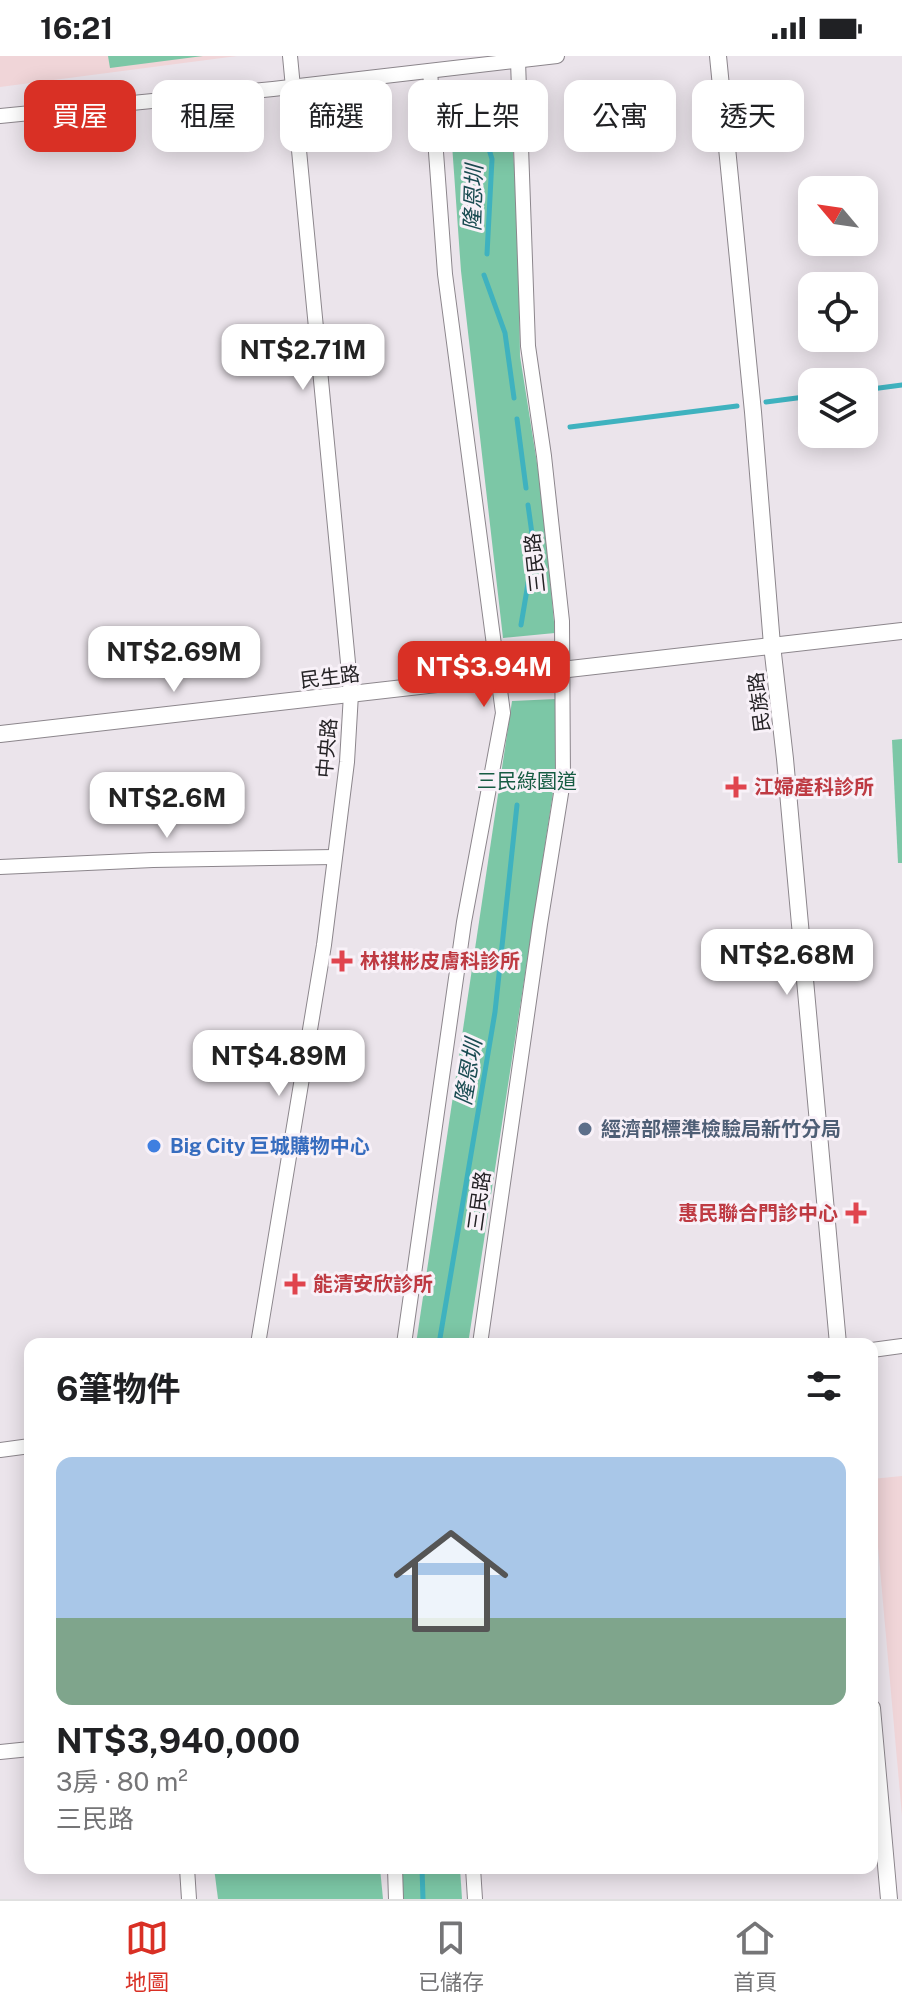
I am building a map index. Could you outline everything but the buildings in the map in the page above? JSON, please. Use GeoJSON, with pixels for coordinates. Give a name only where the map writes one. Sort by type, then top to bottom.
{"type":"FeatureCollection","features":[{"type":"Feature","properties":{"kind":"street","name":"中央路"},"geometry":{"type":"LineString","coordinates":[[290,56],[292,80]]}},
{"type":"Feature","properties":{"kind":"street"},"geometry":{"type":"LineString","coordinates":[[347,80],[557,56]]}},
{"type":"Feature","properties":{"kind":"street","name":"民族路"},"geometry":{"type":"LineString","coordinates":[[718,56],[837,1338]]}},
{"type":"Feature","properties":{"kind":"street","name":"三民路"},"geometry":{"type":"LineString","coordinates":[[481,1338],[563,781],[562,621],[528,346],[518,61]]}},
{"type":"Feature","properties":{"kind":"street"},"geometry":{"type":"LineString","coordinates":[[405,1338],[464,922],[503,713],[445,274],[430,71]]}},
{"type":"Feature","properties":{"kind":"street"},"geometry":{"type":"LineString","coordinates":[[0,116],[280,87]]}},
{"type":"Feature","properties":{"kind":"street","name":"中央路"},"geometry":{"type":"LineString","coordinates":[[259,1338],[324,945],[347,762],[351,694],[298,152]]}},
{"type":"Feature","properties":{"kind":"street","name":"民生路"},"geometry":{"type":"LineString","coordinates":[[0,734],[902,631]]}},
{"type":"Feature","properties":{"kind":"street"},"geometry":{"type":"LineString","coordinates":[[0,867],[153,860],[334,857]]}},
{"type":"Feature","properties":{"kind":"street"},"geometry":{"type":"LineString","coordinates":[[878,1349],[902,1346]]}},
{"type":"Feature","properties":{"kind":"street"},"geometry":{"type":"LineString","coordinates":[[0,1450],[24,1447]]}},
{"type":"Feature","properties":{"kind":"street"},"geometry":{"type":"LineString","coordinates":[[0,1752],[24,1750]]}},
{"type":"Feature","properties":{"kind":"street"},"geometry":{"type":"LineString","coordinates":[[878,1775],[889,1899]]}},
{"type":"Feature","properties":{"kind":"street"},"geometry":{"type":"LineString","coordinates":[[187,1874],[189,1899]]}},
{"type":"Feature","properties":{"kind":"street"},"geometry":{"type":"LineString","coordinates":[[395,1874],[396,1899]]}},
{"type":"Feature","properties":{"kind":"street"},"geometry":{"type":"LineString","coordinates":[[473,1874],[475,1899]]}},
{"type":"Feature","properties":{"kind":"shaded area"},"geometry":{"type":"Polygon","coordinates":[[[0,56],[237,56],[54,80],[24,80],[24,84],[0,87],[0,56]]]}},
{"type":"Feature","properties":{"kind":"shaded area"},"geometry":{"type":"Polygon","coordinates":[[[902,1476],[902,1816],[878,1546],[878,1478],[902,1476]]]}},
{"type":"Feature","properties":{"kind":"green space"},"geometry":{"type":"Polygon","coordinates":[[[108,56],[203,56],[110,68],[108,56]]]}},
{"type":"Feature","properties":{"kind":"green space"},"geometry":{"type":"Polygon","coordinates":[[[453,152],[513,152],[518,212],[520,356],[543,501],[555,633],[503,638],[461,271],[453,152]]]}},
{"type":"Feature","properties":{"kind":"green space","name":"三民綠園道"},"geometry":{"type":"Polygon","coordinates":[[[556,699],[555,780],[469,1338],[417,1338],[512,701],[556,699]]]}},
{"type":"Feature","properties":{"kind":"green space"},"geometry":{"type":"Polygon","coordinates":[[[902,739],[902,863],[898,863],[892,740],[902,739]]]}},
{"type":"Feature","properties":{"kind":"green space"},"geometry":{"type":"Polygon","coordinates":[[[215,1874],[381,1874],[383,1899],[218,1899],[215,1874]]]}},
{"type":"Feature","properties":{"kind":"green space"},"geometry":{"type":"Polygon","coordinates":[[[400,1874],[460,1874],[462,1899],[402,1899],[400,1874]]]}},
{"type":"Feature","properties":{"kind":"waterway","name":"隆恩圳"},"geometry":{"type":"LineString","coordinates":[[487,254],[490,152]]}},
{"type":"Feature","properties":{"kind":"waterway","name":"隆恩圳"},"geometry":{"type":"LineString","coordinates":[[484,275],[505,333],[514,398]]}},
{"type":"Feature","properties":{"kind":"waterway"},"geometry":{"type":"LineString","coordinates":[[878,388],[902,385]]}},
{"type":"Feature","properties":{"kind":"waterway"},"geometry":{"type":"LineString","coordinates":[[766,402],[798,398]]}},
{"type":"Feature","properties":{"kind":"waterway"},"geometry":{"type":"LineString","coordinates":[[570,427],[737,406]]}},
{"type":"Feature","properties":{"kind":"waterway","name":"隆恩圳"},"geometry":{"type":"LineString","coordinates":[[517,419],[526,488]]}},
{"type":"Feature","properties":{"kind":"waterway","name":"隆恩圳"},"geometry":{"type":"LineString","coordinates":[[521,625],[534,548],[528,505]]}},
{"type":"Feature","properties":{"kind":"waterway","name":"隆恩圳"},"geometry":{"type":"LineString","coordinates":[[440,1338],[495,1012],[517,805]]}},
{"type":"Feature","properties":{"kind":"waterway","name":"隆恩圳"},"geometry":{"type":"LineString","coordinates":[[422,1874],[423,1899]]}},
{"type":"Feature","properties":{"kind":"place","name":"江婦產科診所"},"geometry":{"type":"Point","coordinates":[736,787]}},
{"type":"Feature","properties":{"kind":"place","name":"林祺彬皮膚科診所"},"geometry":{"type":"Point","coordinates":[342,961]}},
{"type":"Feature","properties":{"kind":"place","name":"經濟部標準檢驗局新竹分局"},"geometry":{"type":"Point","coordinates":[585,1129]}},
{"type":"Feature","properties":{"kind":"place","name":"Big City 巨城購物中心"},"geometry":{"type":"Point","coordinates":[154,1146]}},
{"type":"Feature","properties":{"kind":"place","name":"惠民聯合門診中心"},"geometry":{"type":"Point","coordinates":[856,1213]}},
{"type":"Feature","properties":{"kind":"place","name":"能清安欣診所"},"geometry":{"type":"Point","coordinates":[295,1284]}}]}
